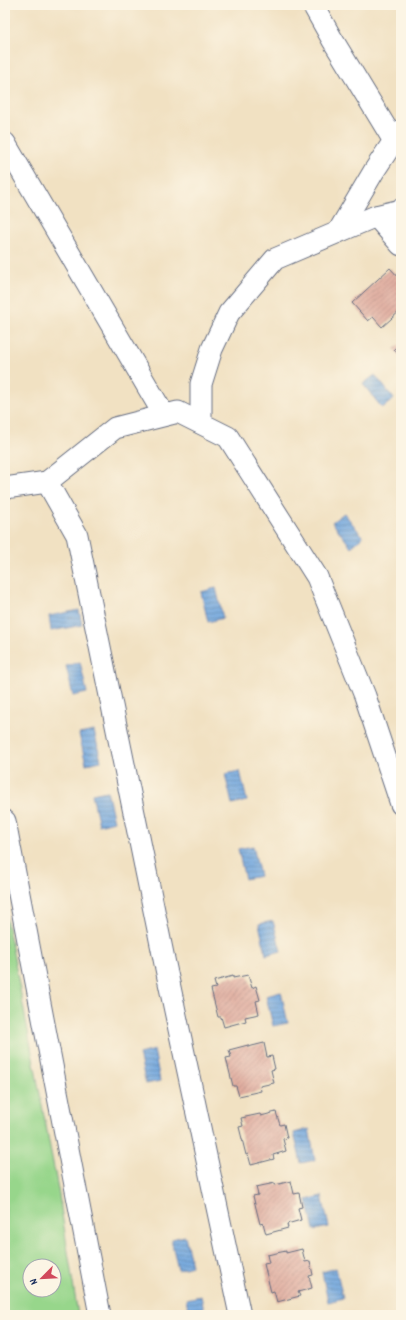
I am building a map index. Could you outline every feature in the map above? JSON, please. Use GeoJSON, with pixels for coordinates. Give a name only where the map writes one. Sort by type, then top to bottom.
{"type":"FeatureCollection","features":[{"type":"Feature","properties":{"kind":"street"},"geometry":{"type":"LineString","coordinates":[[313,5],[332,39],[397,136],[374,171],[338,232]]}},
{"type":"Feature","properties":{"kind":"street"},"geometry":{"type":"LineString","coordinates":[[5,144],[164,415]]}},
{"type":"Feature","properties":{"kind":"street"},"geometry":{"type":"LineString","coordinates":[[201,423],[201,384],[212,349],[229,313],[275,259],[376,216],[401,210]]}},
{"type":"Feature","properties":{"kind":"street"},"geometry":{"type":"LineString","coordinates":[[376,216],[401,245]]}},
{"type":"Feature","properties":{"kind":"street"},"geometry":{"type":"LineString","coordinates":[[5,488],[47,482],[115,428],[164,415],[178,412],[228,437],[317,577],[365,696],[401,804]]}},
{"type":"Feature","properties":{"kind":"street"},"geometry":{"type":"LineString","coordinates":[[47,482],[77,535],[168,979],[240,1315]]}},
{"type":"Feature","properties":{"kind":"street"},"geometry":{"type":"LineString","coordinates":[[5,821],[100,1315]]}},
{"type":"Feature","properties":{"kind":"green space"},"geometry":{"type":"Polygon","coordinates":[[[5,911],[58,1189],[78,1315],[5,1315],[5,911]]]}},
{"type":"Feature","properties":{"kind":"water"},"geometry":{"type":"Polygon","coordinates":[[[375,375],[394,399],[382,408],[363,384],[375,375]]]}},
{"type":"Feature","properties":{"kind":"water"},"geometry":{"type":"Polygon","coordinates":[[[344,513],[363,537],[351,547],[332,522],[344,513]]]}},
{"type":"Feature","properties":{"kind":"water"},"geometry":{"type":"Polygon","coordinates":[[[216,588],[223,618],[208,622],[201,592],[216,588]]]}},
{"type":"Feature","properties":{"kind":"water"},"geometry":{"type":"Polygon","coordinates":[[[79,610],[82,625],[51,631],[49,616],[79,610]]]}},
{"type":"Feature","properties":{"kind":"water"},"geometry":{"type":"Polygon","coordinates":[[[80,662],[87,693],[73,696],[66,666],[80,662]]]}},
{"type":"Feature","properties":{"kind":"water"},"geometry":{"type":"Polygon","coordinates":[[[94,731],[101,761],[86,764],[79,734],[94,731]]]}},
{"type":"Feature","properties":{"kind":"water"},"geometry":{"type":"Polygon","coordinates":[[[240,771],[247,801],[232,804],[225,774],[240,771]]]}},
{"type":"Feature","properties":{"kind":"water"},"geometry":{"type":"Polygon","coordinates":[[[107,791],[114,821],[99,825],[92,794],[107,791]]]}},
{"type":"Feature","properties":{"kind":"water"},"geometry":{"type":"Polygon","coordinates":[[[253,846],[260,876],[245,879],[238,849],[253,846]]]}},
{"type":"Feature","properties":{"kind":"water"},"geometry":{"type":"Polygon","coordinates":[[[273,921],[281,951],[266,955],[259,924],[273,921]]]}},
{"type":"Feature","properties":{"kind":"water"},"geometry":{"type":"Polygon","coordinates":[[[281,992],[288,1023],[273,1026],[266,996],[281,992]]]}},
{"type":"Feature","properties":{"kind":"water"},"geometry":{"type":"Polygon","coordinates":[[[154,1050],[160,1081],[146,1084],[139,1054],[154,1050]]]}},
{"type":"Feature","properties":{"kind":"water"},"geometry":{"type":"Polygon","coordinates":[[[309,1129],[315,1160],[301,1163],[294,1133],[309,1129]]]}},
{"type":"Feature","properties":{"kind":"water"},"geometry":{"type":"Polygon","coordinates":[[[322,1196],[329,1227],[314,1230],[307,1200],[322,1196]]]}},
{"type":"Feature","properties":{"kind":"water"},"geometry":{"type":"Polygon","coordinates":[[[185,1236],[192,1266],[178,1270],[171,1239],[185,1236]]]}},
{"type":"Feature","properties":{"kind":"water"},"geometry":{"type":"Polygon","coordinates":[[[336,1268],[343,1298],[328,1302],[322,1272],[336,1268]]]}},
{"type":"Feature","properties":{"kind":"water"},"geometry":{"type":"Polygon","coordinates":[[[201,1296],[205,1315],[189,1315],[186,1299],[201,1296]]]}},
{"type":"Feature","properties":{"kind":"building"},"geometry":{"type":"Polygon","coordinates":[[[390,268],[401,280],[401,310],[382,327],[373,317],[368,321],[352,303],[390,268]]]}},
{"type":"Feature","properties":{"kind":"building"},"geometry":{"type":"Polygon","coordinates":[[[401,344],[401,358],[394,349],[401,344]]]}},
{"type":"Feature","properties":{"kind":"building"},"geometry":{"type":"Polygon","coordinates":[[[248,975],[252,988],[256,986],[260,1000],[256,1001],[259,1014],[245,1017],[246,1021],[224,1027],[221,1017],[218,1017],[211,989],[216,988],[214,981],[233,976],[233,978],[248,975]]]}},
{"type":"Feature","properties":{"kind":"building"},"geometry":{"type":"Polygon","coordinates":[[[264,1043],[267,1057],[272,1056],[275,1069],[271,1070],[274,1083],[260,1086],[261,1091],[239,1096],[236,1086],[233,1086],[226,1058],[231,1057],[229,1050],[264,1043]]]}},
{"type":"Feature","properties":{"kind":"building"},"geometry":{"type":"Polygon","coordinates":[[[276,1112],[280,1125],[284,1124],[287,1138],[283,1139],[286,1151],[273,1155],[274,1159],[251,1165],[248,1154],[246,1155],[239,1127],[243,1126],[241,1118],[260,1114],[261,1116],[276,1112]]]}},
{"type":"Feature","properties":{"kind":"building"},"geometry":{"type":"Polygon","coordinates":[[[291,1181],[294,1194],[299,1193],[302,1207],[298,1208],[301,1220],[287,1224],[288,1228],[266,1234],[263,1223],[260,1224],[253,1196],[258,1195],[256,1187],[275,1183],[275,1185],[291,1181]]]}},
{"type":"Feature","properties":{"kind":"building"},"geometry":{"type":"Polygon","coordinates":[[[302,1249],[305,1262],[310,1261],[313,1275],[309,1276],[312,1288],[298,1292],[300,1296],[277,1302],[274,1291],[271,1292],[264,1264],[269,1263],[267,1255],[286,1251],[286,1253],[302,1249]]]}}]}
